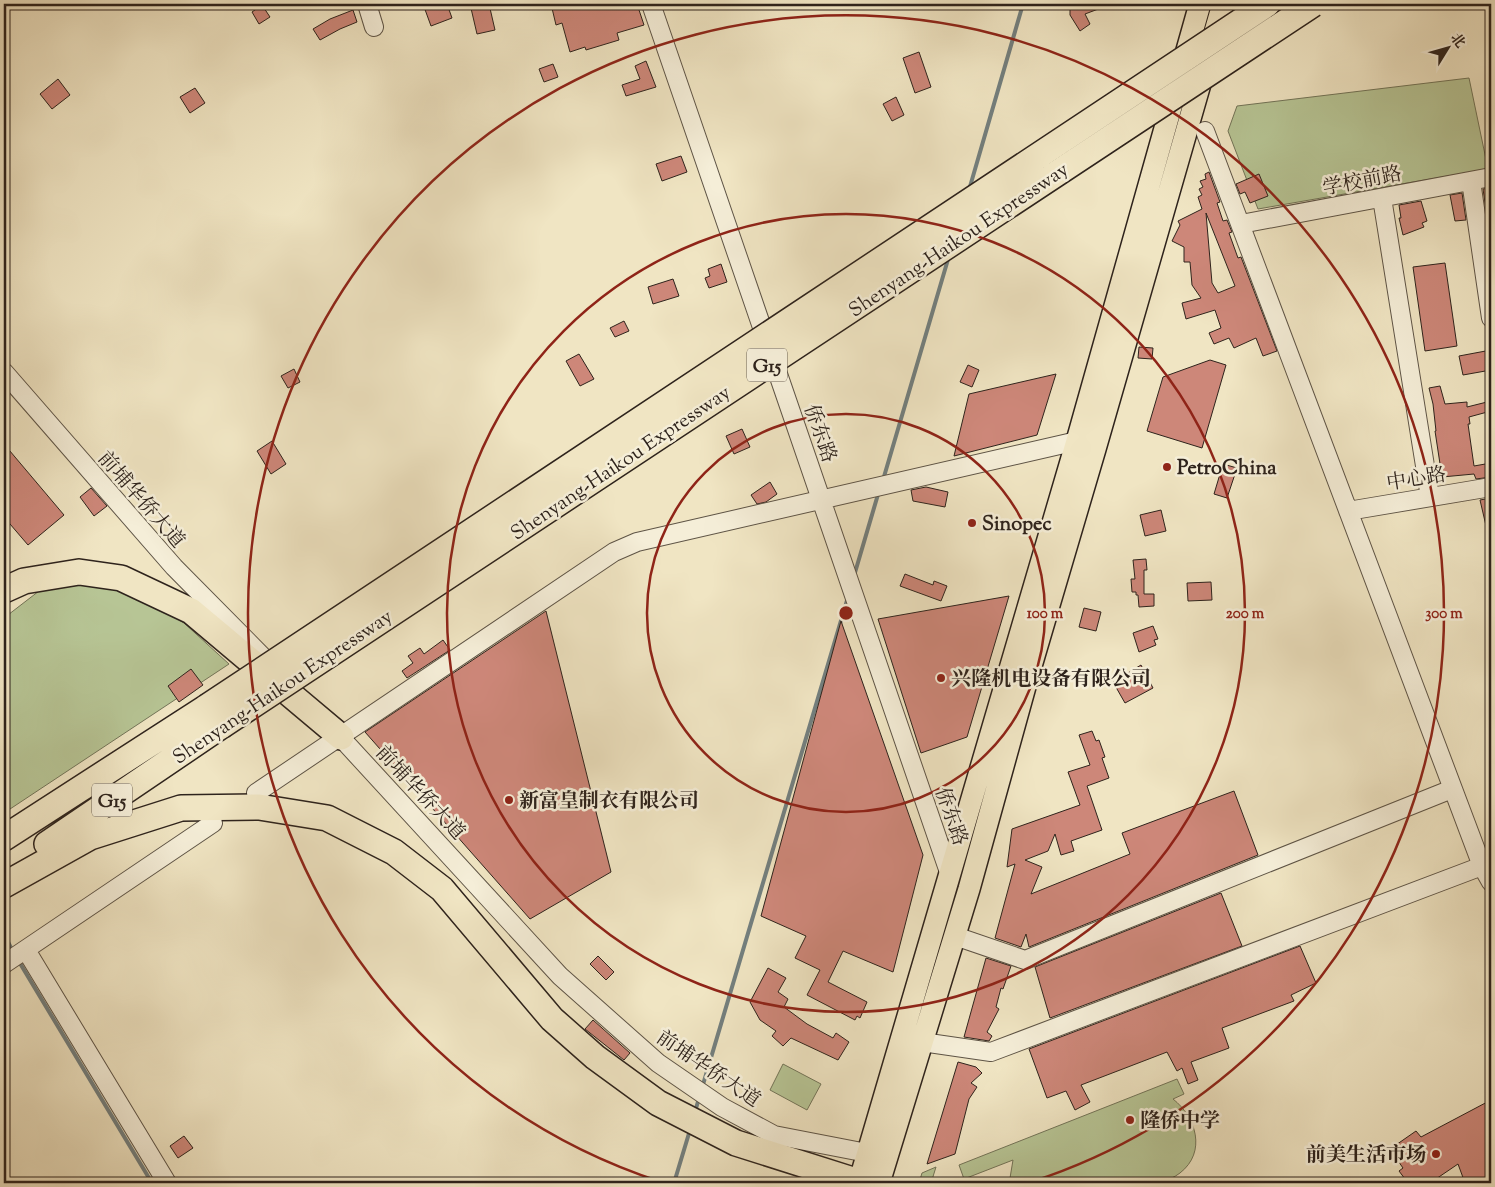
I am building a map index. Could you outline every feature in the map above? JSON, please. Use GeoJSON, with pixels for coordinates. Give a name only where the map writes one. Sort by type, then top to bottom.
{"type":"FeatureCollection","features":[{"type":"Feature","properties":{"kind":"highway","name":"Shenyang-Haikou Expressway"},"geometry":{"type":"LineString","coordinates":[[4,874],[214,716],[1267,4]]}},
{"type":"Feature","properties":{"kind":"highway","name":"Shenyang-Haikou Expressway"},"geometry":{"type":"LineString","coordinates":[[4,838],[214,716],[1313,4]]}},
{"type":"Feature","properties":{"kind":"highway"},"geometry":{"type":"LineString","coordinates":[[4,590],[24,581],[79,572],[122,578],[191,612],[341,736]]}},
{"type":"Feature","properties":{"kind":"highway"},"geometry":{"type":"LineString","coordinates":[[4,885],[90,837],[181,808],[259,807],[327,818],[394,852],[442,889],[552,1019],[595,1057],[658,1103],[736,1143],[866,1183]]}},
{"type":"Feature","properties":{"kind":"main road"},"geometry":{"type":"LineString","coordinates":[[866,1183],[867,1153],[1077,441],[1200,4]]}},
{"type":"Feature","properties":{"kind":"main road"},"geometry":{"type":"LineString","coordinates":[[866,1183],[922,1042],[955,936],[1223,4]]}},
{"type":"Feature","properties":{"kind":"street"},"geometry":{"type":"LineString","coordinates":[[367,4],[374,27]]}},
{"type":"Feature","properties":{"kind":"street","name":"侨东路"},"geometry":{"type":"LineString","coordinates":[[651,4],[950,876]]}},
{"type":"Feature","properties":{"kind":"street"},"geometry":{"type":"LineString","coordinates":[[1205,131],[1452,789],[1482,866],[1491,882]]}},
{"type":"Feature","properties":{"kind":"street","name":"学校前路"},"geometry":{"type":"LineString","coordinates":[[1240,224],[1491,177]]}},
{"type":"Feature","properties":{"kind":"street"},"geometry":{"type":"LineString","coordinates":[[1471,181],[1491,318]]}},
{"type":"Feature","properties":{"kind":"street"},"geometry":{"type":"LineString","coordinates":[[1382,198],[1430,497]]}},
{"type":"Feature","properties":{"kind":"street","name":"前埔华侨大道"},"geometry":{"type":"LineString","coordinates":[[4,372],[174,567],[341,736],[560,976],[658,1063],[722,1107],[774,1135],[867,1153]]}},
{"type":"Feature","properties":{"kind":"street"},"geometry":{"type":"LineString","coordinates":[[256,793],[614,552],[636,542],[1077,441]]}},
{"type":"Feature","properties":{"kind":"street","name":"中心路"},"geometry":{"type":"LineString","coordinates":[[1348,511],[1491,487]]}},
{"type":"Feature","properties":{"kind":"street"},"geometry":{"type":"LineString","coordinates":[[955,936],[1025,960],[1452,789]]}},
{"type":"Feature","properties":{"kind":"street"},"geometry":{"type":"LineString","coordinates":[[167,1183],[15,957],[213,823]]}},
{"type":"Feature","properties":{"kind":"street"},"geometry":{"type":"LineString","coordinates":[[922,1042],[991,1052],[1482,866]]}},
{"type":"Feature","properties":{"kind":"green space"},"geometry":{"type":"Polygon","coordinates":[[[1469,78],[1488,169],[1258,209],[1228,131],[1237,106],[1469,78]]]}},
{"type":"Feature","properties":{"kind":"green space"},"geometry":{"type":"Polygon","coordinates":[[[75,580],[143,597],[184,623],[229,664],[4,813],[4,618],[39,591],[75,580]]]}},
{"type":"Feature","properties":{"kind":"green space"},"geometry":{"type":"Polygon","coordinates":[[[783,1064],[821,1084],[807,1110],[770,1090],[783,1064]]]}},
{"type":"Feature","properties":{"kind":"green space","name":"隆侨中学"},"geometry":{"type":"Polygon","coordinates":[[[1177,1079],[1184,1094],[1173,1099],[1188,1115],[1195,1135],[1196,1145],[1194,1155],[1188,1165],[1173,1178],[1158,1183],[1011,1183],[1013,1160],[964,1179],[959,1165],[1177,1079]]]}},
{"type":"Feature","properties":{"kind":"green space"},"geometry":{"type":"Polygon","coordinates":[[[936,1167],[931,1183],[919,1183],[922,1173],[936,1167]]]}},
{"type":"Feature","properties":{"kind":"building"},"geometry":{"type":"Polygon","coordinates":[[[423,4],[447,4],[452,18],[431,26],[423,4]]]}},
{"type":"Feature","properties":{"kind":"building"},"geometry":{"type":"Polygon","coordinates":[[[470,4],[489,4],[495,30],[477,34],[470,4]]]}},
{"type":"Feature","properties":{"kind":"building"},"geometry":{"type":"Polygon","coordinates":[[[551,4],[637,4],[644,25],[617,33],[619,40],[586,50],[585,47],[570,52],[562,23],[556,25],[551,4]]]}},
{"type":"Feature","properties":{"kind":"building"},"geometry":{"type":"Polygon","coordinates":[[[1070,4],[1109,5],[1085,14],[1090,24],[1080,31],[1070,15],[1070,4]]]}},
{"type":"Feature","properties":{"kind":"building"},"geometry":{"type":"Polygon","coordinates":[[[262,5],[270,17],[259,24],[252,12],[262,5]]]}},
{"type":"Feature","properties":{"kind":"building"},"geometry":{"type":"Polygon","coordinates":[[[353,10],[357,22],[320,40],[313,29],[330,19],[353,10]]]}},
{"type":"Feature","properties":{"kind":"building"},"geometry":{"type":"Polygon","coordinates":[[[919,52],[931,87],[915,93],[903,58],[919,52]]]}},
{"type":"Feature","properties":{"kind":"building"},"geometry":{"type":"Polygon","coordinates":[[[646,61],[656,87],[626,96],[622,85],[640,79],[635,66],[646,61]]]}},
{"type":"Feature","properties":{"kind":"building"},"geometry":{"type":"Polygon","coordinates":[[[553,64],[558,77],[544,82],[539,69],[553,64]]]}},
{"type":"Feature","properties":{"kind":"building"},"geometry":{"type":"Polygon","coordinates":[[[58,79],[70,95],[52,109],[40,94],[58,79]]]}},
{"type":"Feature","properties":{"kind":"building"},"geometry":{"type":"Polygon","coordinates":[[[195,88],[205,103],[190,113],[180,97],[195,88]]]}},
{"type":"Feature","properties":{"kind":"building"},"geometry":{"type":"Polygon","coordinates":[[[896,97],[904,115],[892,121],[883,104],[896,97]]]}},
{"type":"Feature","properties":{"kind":"building"},"geometry":{"type":"Polygon","coordinates":[[[681,156],[687,172],[662,181],[656,164],[681,156]]]}},
{"type":"Feature","properties":{"kind":"building"},"geometry":{"type":"Polygon","coordinates":[[[1209,172],[1220,202],[1217,203],[1223,221],[1227,220],[1232,232],[1229,233],[1238,258],[1241,257],[1277,351],[1263,356],[1256,338],[1234,348],[1229,338],[1214,344],[1209,333],[1221,328],[1215,310],[1186,319],[1182,303],[1201,298],[1192,285],[1190,262],[1184,262],[1184,247],[1172,241],[1180,225],[1178,221],[1202,209],[1198,197],[1202,195],[1199,189],[1203,187],[1200,181],[1206,179],[1205,174],[1209,172]],[[1206,213],[1212,283],[1218,293],[1235,286],[1206,213]]]}},
{"type":"Feature","properties":{"kind":"building"},"geometry":{"type":"Polygon","coordinates":[[[1259,174],[1268,196],[1250,203],[1245,192],[1240,194],[1236,184],[1259,174]]]}},
{"type":"Feature","properties":{"kind":"building"},"geometry":{"type":"Polygon","coordinates":[[[1491,188],[1491,215],[1487,216],[1483,189],[1491,188]]]}},
{"type":"Feature","properties":{"kind":"building"},"geometry":{"type":"Polygon","coordinates":[[[1462,193],[1466,220],[1455,221],[1450,195],[1462,193]]]}},
{"type":"Feature","properties":{"kind":"building"},"geometry":{"type":"Polygon","coordinates":[[[1421,201],[1427,221],[1422,223],[1424,227],[1403,235],[1399,218],[1401,218],[1399,205],[1421,201]]]}},
{"type":"Feature","properties":{"kind":"building"},"geometry":{"type":"Polygon","coordinates":[[[1445,263],[1457,346],[1425,351],[1413,267],[1445,263]]]}},
{"type":"Feature","properties":{"kind":"building"},"geometry":{"type":"Polygon","coordinates":[[[721,264],[727,282],[709,288],[705,278],[710,276],[708,269],[721,264]]]}},
{"type":"Feature","properties":{"kind":"building"},"geometry":{"type":"Polygon","coordinates":[[[673,279],[679,296],[653,304],[648,287],[673,279]]]}},
{"type":"Feature","properties":{"kind":"building"},"geometry":{"type":"Polygon","coordinates":[[[624,321],[629,331],[615,337],[610,328],[624,321]]]}},
{"type":"Feature","properties":{"kind":"building"},"geometry":{"type":"Polygon","coordinates":[[[1139,347],[1153,348],[1152,359],[1138,358],[1139,347]]]}},
{"type":"Feature","properties":{"kind":"building"},"geometry":{"type":"Polygon","coordinates":[[[1491,350],[1491,370],[1463,375],[1459,356],[1491,350]]]}},
{"type":"Feature","properties":{"kind":"building"},"geometry":{"type":"Polygon","coordinates":[[[579,354],[594,379],[580,386],[566,361],[579,354]]]}},
{"type":"Feature","properties":{"kind":"building"},"geometry":{"type":"Polygon","coordinates":[[[1210,360],[1226,365],[1202,448],[1147,431],[1163,377],[1210,360]]]}},
{"type":"Feature","properties":{"kind":"building"},"geometry":{"type":"Polygon","coordinates":[[[968,365],[979,370],[972,387],[960,382],[968,365]]]}},
{"type":"Feature","properties":{"kind":"building"},"geometry":{"type":"Polygon","coordinates":[[[294,369],[300,382],[288,388],[281,376],[294,369]]]}},
{"type":"Feature","properties":{"kind":"building"},"geometry":{"type":"Polygon","coordinates":[[[1056,374],[1037,435],[954,456],[969,394],[1056,374]]]}},
{"type":"Feature","properties":{"kind":"building"},"geometry":{"type":"Polygon","coordinates":[[[1440,386],[1445,404],[1467,402],[1467,407],[1491,401],[1491,411],[1469,417],[1470,424],[1468,424],[1474,466],[1491,463],[1491,477],[1476,479],[1474,474],[1442,477],[1433,404],[1429,388],[1440,386]]]}},
{"type":"Feature","properties":{"kind":"building"},"geometry":{"type":"Polygon","coordinates":[[[742,429],[750,447],[734,454],[726,436],[742,429]]]}},
{"type":"Feature","properties":{"kind":"building"},"geometry":{"type":"Polygon","coordinates":[[[272,441],[286,464],[271,474],[257,451],[272,441]]]}},
{"type":"Feature","properties":{"kind":"building"},"geometry":{"type":"Polygon","coordinates":[[[4,444],[64,515],[28,545],[4,517],[4,444]]]}},
{"type":"Feature","properties":{"kind":"building"},"geometry":{"type":"Polygon","coordinates":[[[1223,464],[1237,468],[1227,498],[1214,494],[1223,464]]]}},
{"type":"Feature","properties":{"kind":"building"},"geometry":{"type":"Polygon","coordinates":[[[770,482],[777,494],[766,502],[757,504],[751,495],[770,482]]]}},
{"type":"Feature","properties":{"kind":"building"},"geometry":{"type":"Polygon","coordinates":[[[926,487],[948,492],[945,507],[913,501],[911,490],[926,487]]]}},
{"type":"Feature","properties":{"kind":"building"},"geometry":{"type":"Polygon","coordinates":[[[91,488],[107,506],[94,516],[80,497],[91,488]]]}},
{"type":"Feature","properties":{"kind":"building"},"geometry":{"type":"Polygon","coordinates":[[[1491,498],[1491,530],[1487,530],[1480,500],[1491,498]]]}},
{"type":"Feature","properties":{"kind":"building"},"geometry":{"type":"Polygon","coordinates":[[[1161,510],[1166,531],[1145,536],[1140,515],[1161,510]]]}},
{"type":"Feature","properties":{"kind":"building"},"geometry":{"type":"Polygon","coordinates":[[[1146,559],[1147,570],[1144,570],[1144,594],[1154,594],[1154,606],[1139,607],[1138,595],[1136,595],[1136,592],[1132,592],[1131,579],[1135,579],[1133,560],[1146,559]]]}},
{"type":"Feature","properties":{"kind":"building"},"geometry":{"type":"Polygon","coordinates":[[[905,574],[933,585],[934,581],[947,586],[941,601],[900,586],[905,574]]]}},
{"type":"Feature","properties":{"kind":"building"},"geometry":{"type":"Polygon","coordinates":[[[1211,582],[1212,600],[1188,601],[1187,583],[1211,582]]]}},
{"type":"Feature","properties":{"kind":"building","name":"兴隆机电设备有限公司"},"geometry":{"type":"Polygon","coordinates":[[[1009,596],[967,737],[921,753],[878,619],[1009,596]]]}},
{"type":"Feature","properties":{"kind":"building"},"geometry":{"type":"Polygon","coordinates":[[[1084,608],[1101,612],[1096,631],[1079,627],[1084,608]]]}},
{"type":"Feature","properties":{"kind":"building","name":"新富皇制衣有限公司"},"geometry":{"type":"Polygon","coordinates":[[[546,611],[611,872],[530,919],[365,732],[546,611]]]}},
{"type":"Feature","properties":{"kind":"building"},"geometry":{"type":"Polygon","coordinates":[[[841,621],[923,855],[893,972],[843,951],[828,982],[867,1002],[860,1018],[857,1016],[855,1020],[807,995],[820,970],[795,958],[806,936],[761,916],[841,621]]]}},
{"type":"Feature","properties":{"kind":"building"},"geometry":{"type":"Polygon","coordinates":[[[1153,626],[1158,639],[1154,640],[1156,645],[1139,652],[1133,633],[1153,626]]]}},
{"type":"Feature","properties":{"kind":"building"},"geometry":{"type":"Polygon","coordinates":[[[443,640],[450,650],[407,678],[402,671],[413,663],[408,656],[420,648],[424,654],[443,640]]]}},
{"type":"Feature","properties":{"kind":"building"},"geometry":{"type":"Polygon","coordinates":[[[1141,665],[1153,688],[1125,703],[1113,682],[1141,665]]]}},
{"type":"Feature","properties":{"kind":"building"},"geometry":{"type":"Polygon","coordinates":[[[191,669],[203,685],[179,702],[168,686],[191,669]]]}},
{"type":"Feature","properties":{"kind":"building"},"geometry":{"type":"Polygon","coordinates":[[[1092,731],[1096,741],[1099,740],[1105,757],[1102,758],[1109,778],[1087,786],[1102,830],[1071,841],[1074,851],[1061,855],[1055,834],[1048,851],[1025,860],[1042,867],[1031,894],[1130,854],[1122,833],[1234,791],[1258,855],[1029,947],[1026,934],[1021,947],[995,938],[1015,864],[1007,867],[1012,829],[1080,805],[1068,772],[1090,765],[1079,735],[1092,731]]]}},
{"type":"Feature","properties":{"kind":"building"},"geometry":{"type":"Polygon","coordinates":[[[1221,893],[1242,946],[1050,1018],[1035,967],[1221,893]]]}},
{"type":"Feature","properties":{"kind":"building"},"geometry":{"type":"Polygon","coordinates":[[[1300,946],[1316,983],[1291,995],[1294,1001],[1222,1028],[1229,1048],[1191,1062],[1198,1080],[1188,1084],[1182,1068],[1177,1071],[1167,1052],[1081,1085],[1090,1102],[1075,1110],[1066,1091],[1047,1098],[1029,1049],[1300,946]]]}},
{"type":"Feature","properties":{"kind":"building"},"geometry":{"type":"Polygon","coordinates":[[[598,956],[614,972],[606,980],[590,964],[598,956]]]}},
{"type":"Feature","properties":{"kind":"building"},"geometry":{"type":"Polygon","coordinates":[[[986,958],[1011,966],[1003,989],[1001,988],[996,1007],[999,1009],[987,1032],[992,1036],[989,1041],[964,1037],[986,958]]]}},
{"type":"Feature","properties":{"kind":"building"},"geometry":{"type":"Polygon","coordinates":[[[768,968],[786,978],[778,992],[788,999],[784,1007],[807,1024],[833,1038],[836,1033],[849,1042],[838,1060],[791,1038],[783,1046],[772,1036],[776,1031],[760,1020],[750,1002],[768,968]]]}},
{"type":"Feature","properties":{"kind":"building"},"geometry":{"type":"Polygon","coordinates":[[[593,1020],[630,1053],[624,1060],[585,1029],[593,1020]]]}},
{"type":"Feature","properties":{"kind":"building"},"geometry":{"type":"Polygon","coordinates":[[[958,1062],[976,1067],[982,1073],[971,1083],[977,1087],[969,1099],[955,1154],[927,1164],[958,1062]]]}},
{"type":"Feature","properties":{"kind":"building"},"geometry":{"type":"Polygon","coordinates":[[[1491,1100],[1491,1179],[1481,1183],[1465,1183],[1458,1164],[1430,1183],[1408,1183],[1399,1171],[1403,1168],[1396,1158],[1399,1156],[1393,1147],[1416,1131],[1421,1137],[1491,1100]]]}},
{"type":"Feature","properties":{"kind":"building"},"geometry":{"type":"Polygon","coordinates":[[[184,1136],[193,1148],[178,1158],[170,1146],[184,1136]]]}},
{"type":"Feature","properties":{"kind":"waterway"},"geometry":{"type":"LineString","coordinates":[[969,190],[1023,4]]}},
{"type":"Feature","properties":{"kind":"waterway"},"geometry":{"type":"LineString","coordinates":[[883,480],[949,256]]}},
{"type":"Feature","properties":{"kind":"waterway"},"geometry":{"type":"LineString","coordinates":[[854,576],[879,491]]}},
{"type":"Feature","properties":{"kind":"waterway"},"geometry":{"type":"LineString","coordinates":[[702,1088],[848,597]]}},
{"type":"Feature","properties":{"kind":"waterway"},"geometry":{"type":"LineString","coordinates":[[4,934],[13,952]]}},
{"type":"Feature","properties":{"kind":"waterway"},"geometry":{"type":"LineString","coordinates":[[18,960],[152,1183]]}},
{"type":"Feature","properties":{"kind":"waterway"},"geometry":{"type":"LineString","coordinates":[[695,1112],[699,1098]]}},
{"type":"Feature","properties":{"kind":"waterway"},"geometry":{"type":"LineString","coordinates":[[674,1183],[690,1130]]}},
{"type":"Feature","properties":{"kind":"place","name":"PetroChina"},"geometry":{"type":"Point","coordinates":[1167,467]}},
{"type":"Feature","properties":{"kind":"place","name":"Sinopec"},"geometry":{"type":"Point","coordinates":[972,523]}},
{"type":"Feature","properties":{"kind":"place","name":"兴隆机电设备有限公司"},"geometry":{"type":"Point","coordinates":[941,678]}},
{"type":"Feature","properties":{"kind":"place","name":"新富皇制衣有限公司"},"geometry":{"type":"Point","coordinates":[509,800]}},
{"type":"Feature","properties":{"kind":"place","name":"隆侨中学"},"geometry":{"type":"Point","coordinates":[1130,1120]}},
{"type":"Feature","properties":{"kind":"place","name":"前美生活市场"},"geometry":{"type":"Point","coordinates":[1436,1154]}}]}
